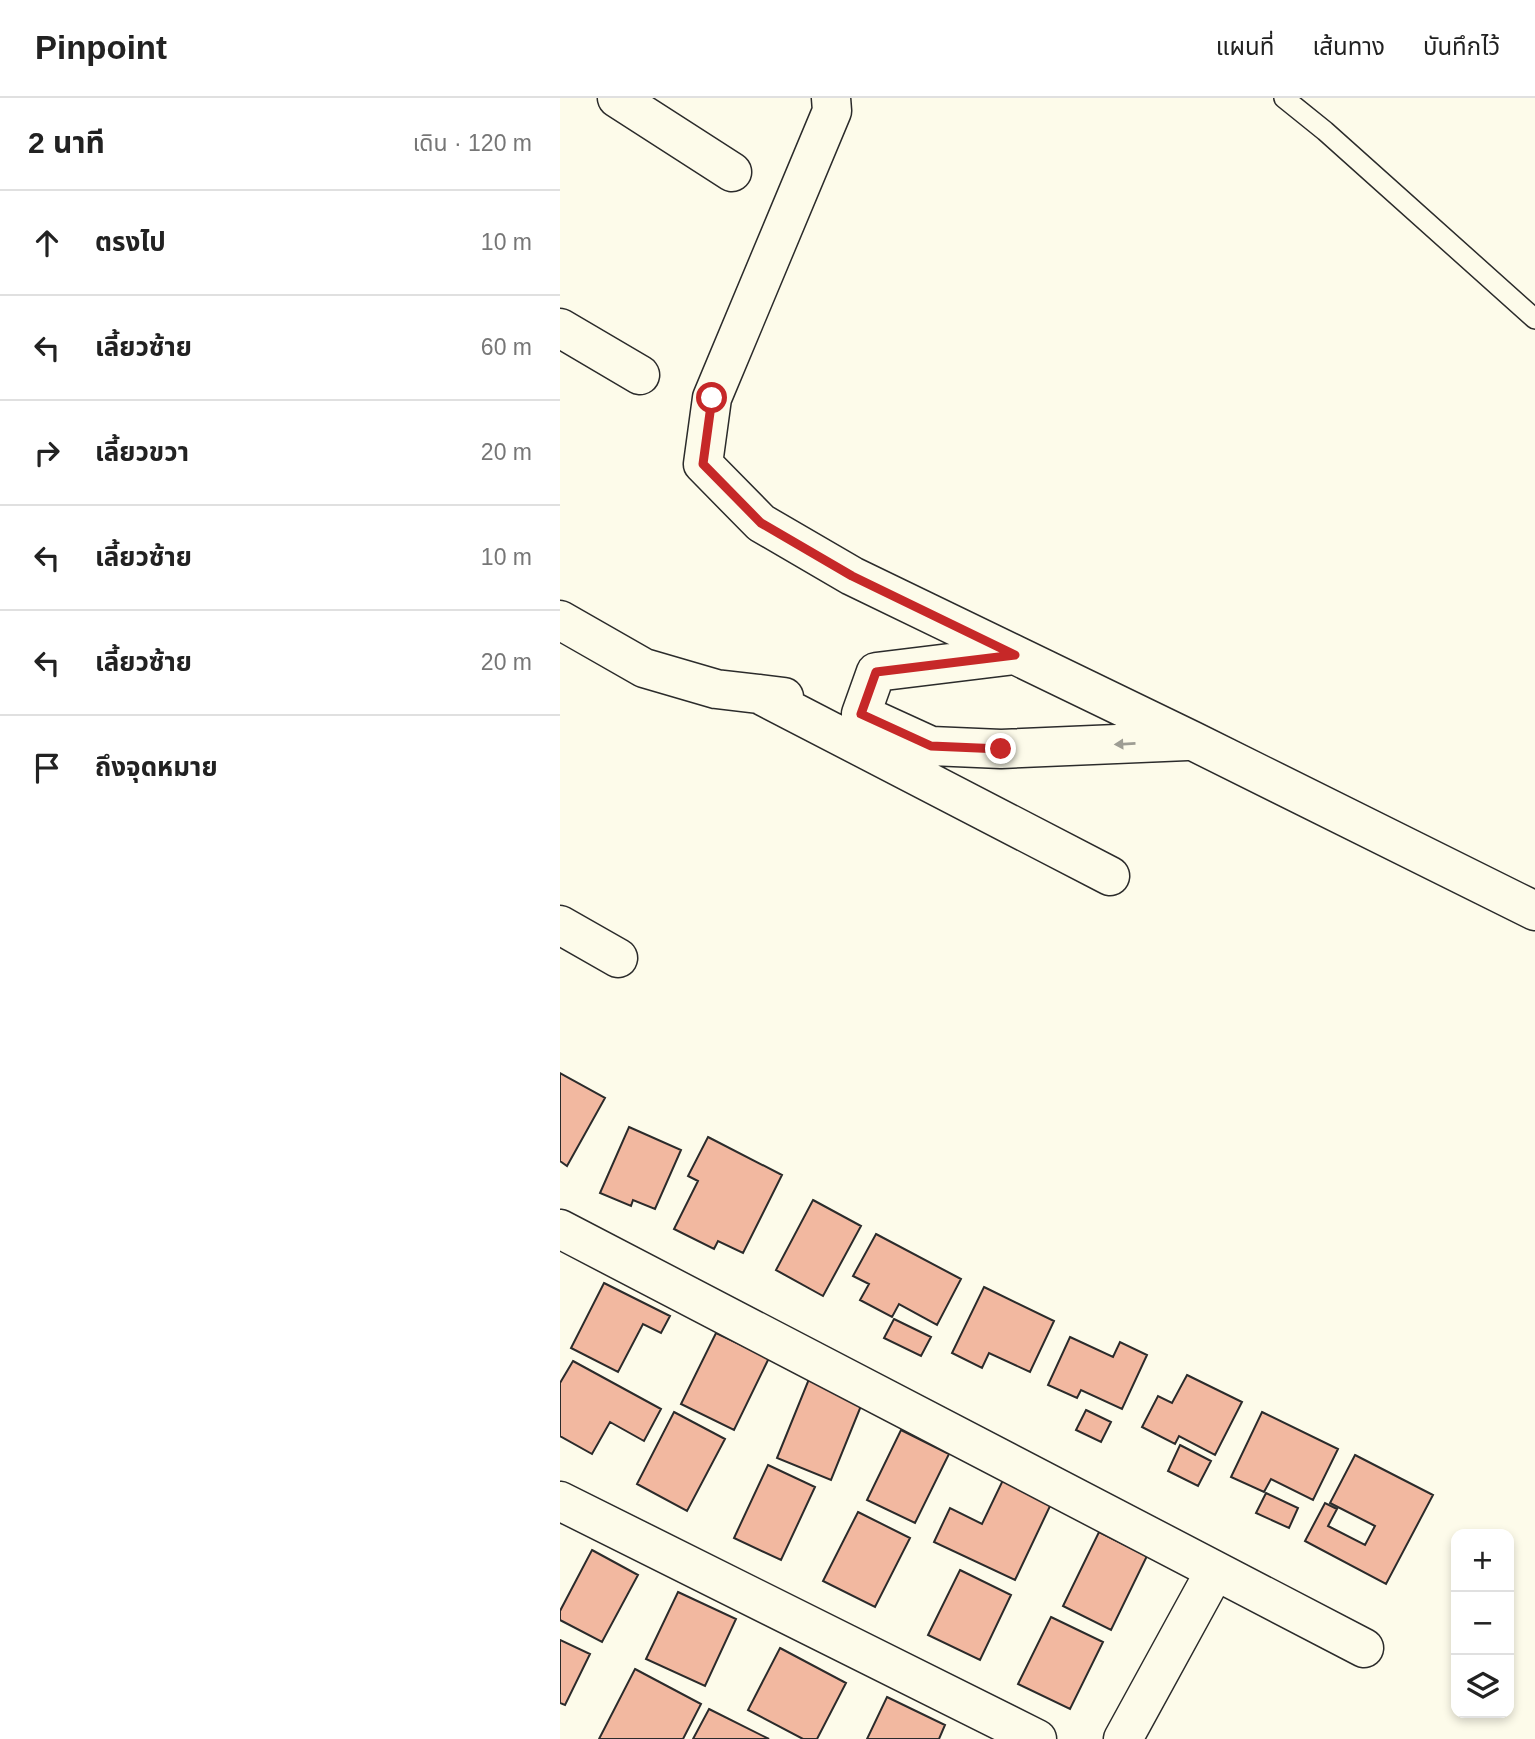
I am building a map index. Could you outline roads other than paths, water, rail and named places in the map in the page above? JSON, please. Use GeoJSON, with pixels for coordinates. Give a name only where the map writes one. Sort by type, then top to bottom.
{"type":"FeatureCollection","features":[{"type":"Feature","properties":{"kind":"street"},"geometry":{"type":"LineString","coordinates":[[617,98],[732,172]]}},
{"type":"Feature","properties":{"kind":"street"},"geometry":{"type":"LineString","coordinates":[[831,98],[832,111],[712,398],[703,464],[761,523],[852,576],[1535,911]]}},
{"type":"Feature","properties":{"kind":"street"},"geometry":{"type":"LineString","coordinates":[[560,328],[640,375]]}},
{"type":"Feature","properties":{"kind":"street"},"geometry":{"type":"LineString","coordinates":[[560,620],[644,668],[716,688],[781,696],[861,714],[931,746],[1001,749],[1193,741]]}},
{"type":"Feature","properties":{"kind":"street"},"geometry":{"type":"LineString","coordinates":[[861,714],[876,672],[1015,655]]}},
{"type":"Feature","properties":{"kind":"street"},"geometry":{"type":"LineString","coordinates":[[759,694],[1111,876]]}},
{"type":"Feature","properties":{"kind":"street"},"geometry":{"type":"LineString","coordinates":[[560,925],[618,958]]}},
{"type":"Feature","properties":{"kind":"street"},"geometry":{"type":"LineString","coordinates":[[560,1229],[1364,1648]]}},
{"type":"Feature","properties":{"kind":"street"},"geometry":{"type":"LineString","coordinates":[[560,1501],[1037,1739]]}},
{"type":"Feature","properties":{"kind":"street"},"geometry":{"type":"LineString","coordinates":[[1123,1739],[1215,1571]]}},
{"type":"Feature","properties":{"kind":"lane"},"geometry":{"type":"LineString","coordinates":[[1284,98],[1335,140],[1535,319]]}}]}
